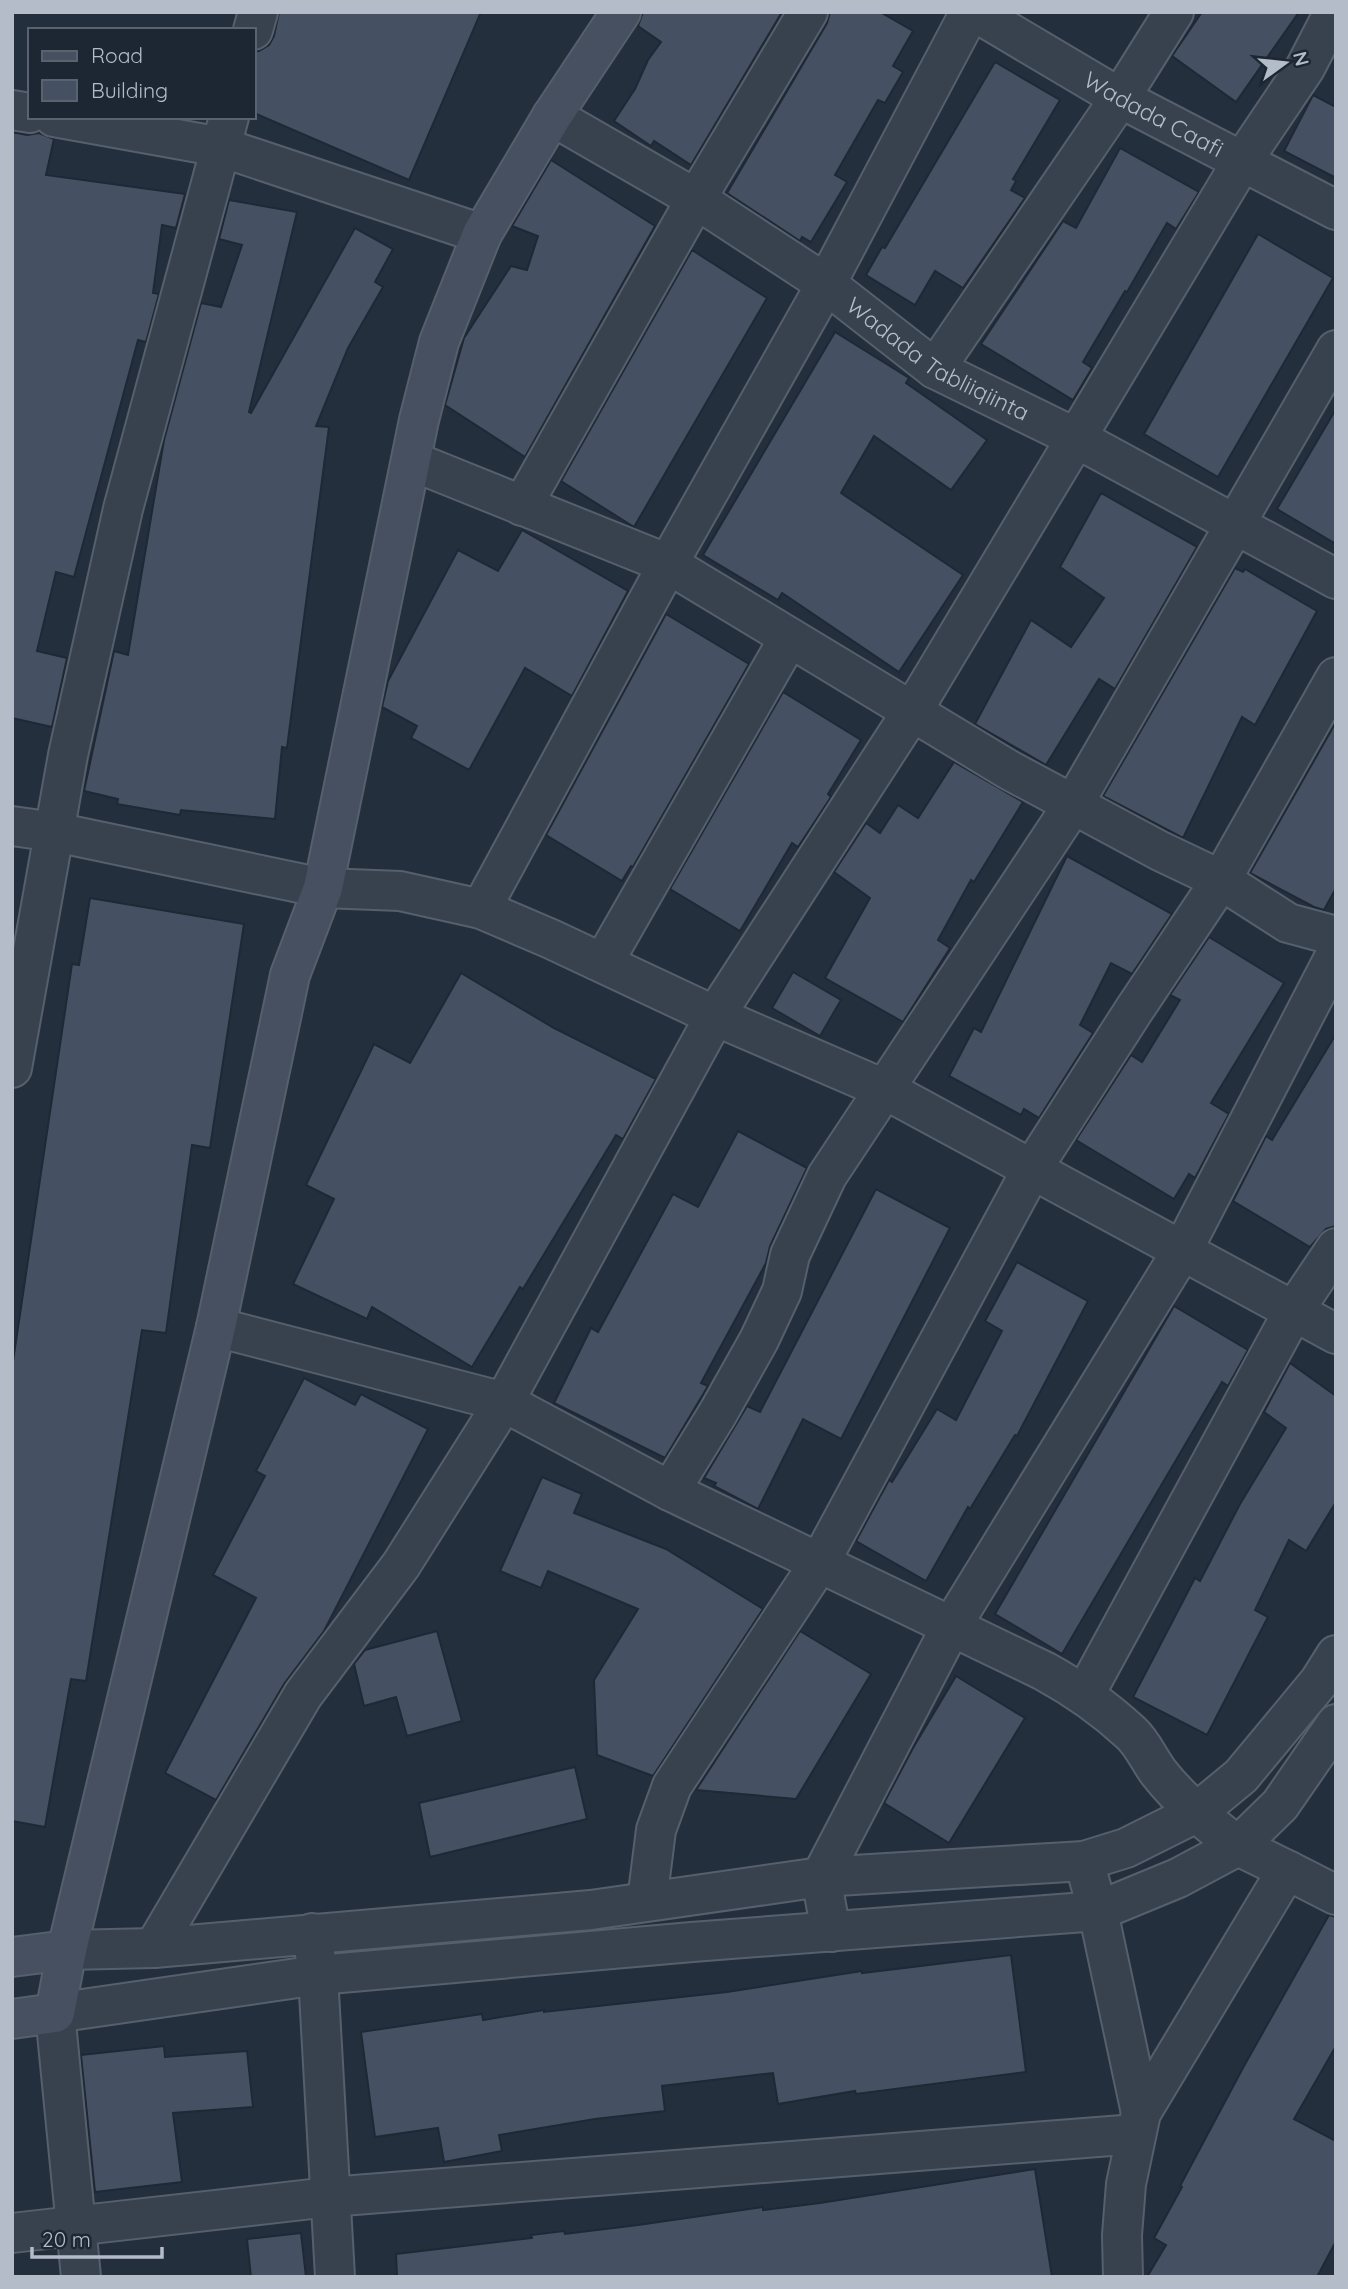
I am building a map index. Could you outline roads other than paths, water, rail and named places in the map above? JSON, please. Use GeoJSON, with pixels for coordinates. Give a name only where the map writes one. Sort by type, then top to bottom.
{"type":"FeatureCollection","features":[{"type":"Feature","properties":{"kind":"main road"},"geometry":{"type":"LineString","coordinates":[[12,2020],[55,2013],[67,1950],[216,1327],[290,975],[323,888],[419,420],[439,342],[482,234],[552,116],[621,12]]}},
{"type":"Feature","properties":{"kind":"main road"},"geometry":{"type":"LineString","coordinates":[[12,1957],[67,1950]]}},
{"type":"Feature","properties":{"kind":"street"},"geometry":{"type":"LineString","coordinates":[[522,506],[696,199],[808,12]]}},
{"type":"Feature","properties":{"kind":"street"},"geometry":{"type":"LineString","coordinates":[[481,909],[668,564],[826,284],[970,12]]}},
{"type":"Feature","properties":{"kind":"street","name":"Wadada Caafi"},"geometry":{"type":"LineString","coordinates":[[975,12],[1120,98],[1336,210]]}},
{"type":"Feature","properties":{"kind":"street"},"geometry":{"type":"LineString","coordinates":[[935,369],[1120,98],[1174,12]]}},
{"type":"Feature","properties":{"kind":"street"},"geometry":{"type":"LineString","coordinates":[[155,1948],[303,1695],[401,1565],[504,1402],[716,1016],[913,710],[1243,160],[1305,68],[1334,12]]}},
{"type":"Feature","properties":{"kind":"street","name":"Wadada Tabliiqiinta"},"geometry":{"type":"LineString","coordinates":[[552,116],[696,199],[826,284],[935,369],[1076,438],[1336,579]]}},
{"type":"Feature","properties":{"kind":"street"},"geometry":{"type":"LineString","coordinates":[[77,119],[225,132],[482,234]]}},
{"type":"Feature","properties":{"kind":"street"},"geometry":{"type":"LineString","coordinates":[[12,1068],[68,755],[123,509],[225,132]]}},
{"type":"Feature","properties":{"kind":"street"},"geometry":{"type":"LineString","coordinates":[[670,1491],[759,1340],[782,1291],[790,1255],[827,1176],[1074,803],[1336,350]]}},
{"type":"Feature","properties":{"kind":"street"},"geometry":{"type":"LineString","coordinates":[[412,461],[668,564],[1009,770],[1160,851],[1221,880],[1288,923],[1336,936]]}},
{"type":"Feature","properties":{"kind":"street"},"geometry":{"type":"LineString","coordinates":[[603,963],[789,638]]}},
{"type":"Feature","properties":{"kind":"street"},"geometry":{"type":"LineString","coordinates":[[647,1901],[656,1830],[672,1786],[820,1562],[1032,1169],[1221,880],[1336,677]]}},
{"type":"Feature","properties":{"kind":"street"},"geometry":{"type":"LineString","coordinates":[[12,826],[55,832],[323,888],[400,891],[481,909],[884,1089],[1336,1334]]}},
{"type":"Feature","properties":{"kind":"street"},"geometry":{"type":"LineString","coordinates":[[831,1932],[821,1877],[951,1627],[1182,1251],[1336,954]]}},
{"type":"Feature","properties":{"kind":"street"},"geometry":{"type":"LineString","coordinates":[[1086,1694],[1293,1312],[1336,1248]]}},
{"type":"Feature","properties":{"kind":"street"},"geometry":{"type":"LineString","coordinates":[[216,1327],[504,1402],[670,1491],[1044,1671],[1086,1694],[1134,1735],[1158,1772],[1196,1813],[1238,1846],[1336,1895]]}},
{"type":"Feature","properties":{"kind":"street"},"geometry":{"type":"LineString","coordinates":[[67,1950],[155,1948],[591,1910],[821,1877],[1084,1861],[1126,1847],[1196,1813],[1241,1776],[1319,1682],[1336,1655]]}},
{"type":"Feature","properties":{"kind":"street"},"geometry":{"type":"LineString","coordinates":[[81,2277],[55,2013],[318,1975],[1098,1911],[1178,1878],[1238,1846],[1280,1805],[1336,1724]]}},
{"type":"Feature","properties":{"kind":"street"},"geometry":{"type":"LineString","coordinates":[[1084,1861],[1098,1911],[1139,2124]]}},
{"type":"Feature","properties":{"kind":"street"},"geometry":{"type":"LineString","coordinates":[[1124,2277],[1122,2235],[1126,2184],[1139,2124],[1287,1870]]}},
{"type":"Feature","properties":{"kind":"street"},"geometry":{"type":"LineString","coordinates":[[591,1910],[596,1951]]}},
{"type":"Feature","properties":{"kind":"street"},"geometry":{"type":"LineString","coordinates":[[312,1933],[318,1975],[335,2277]]}},
{"type":"Feature","properties":{"kind":"street"},"geometry":{"type":"LineString","coordinates":[[12,2233],[329,2197],[1139,2124]]}}]}
